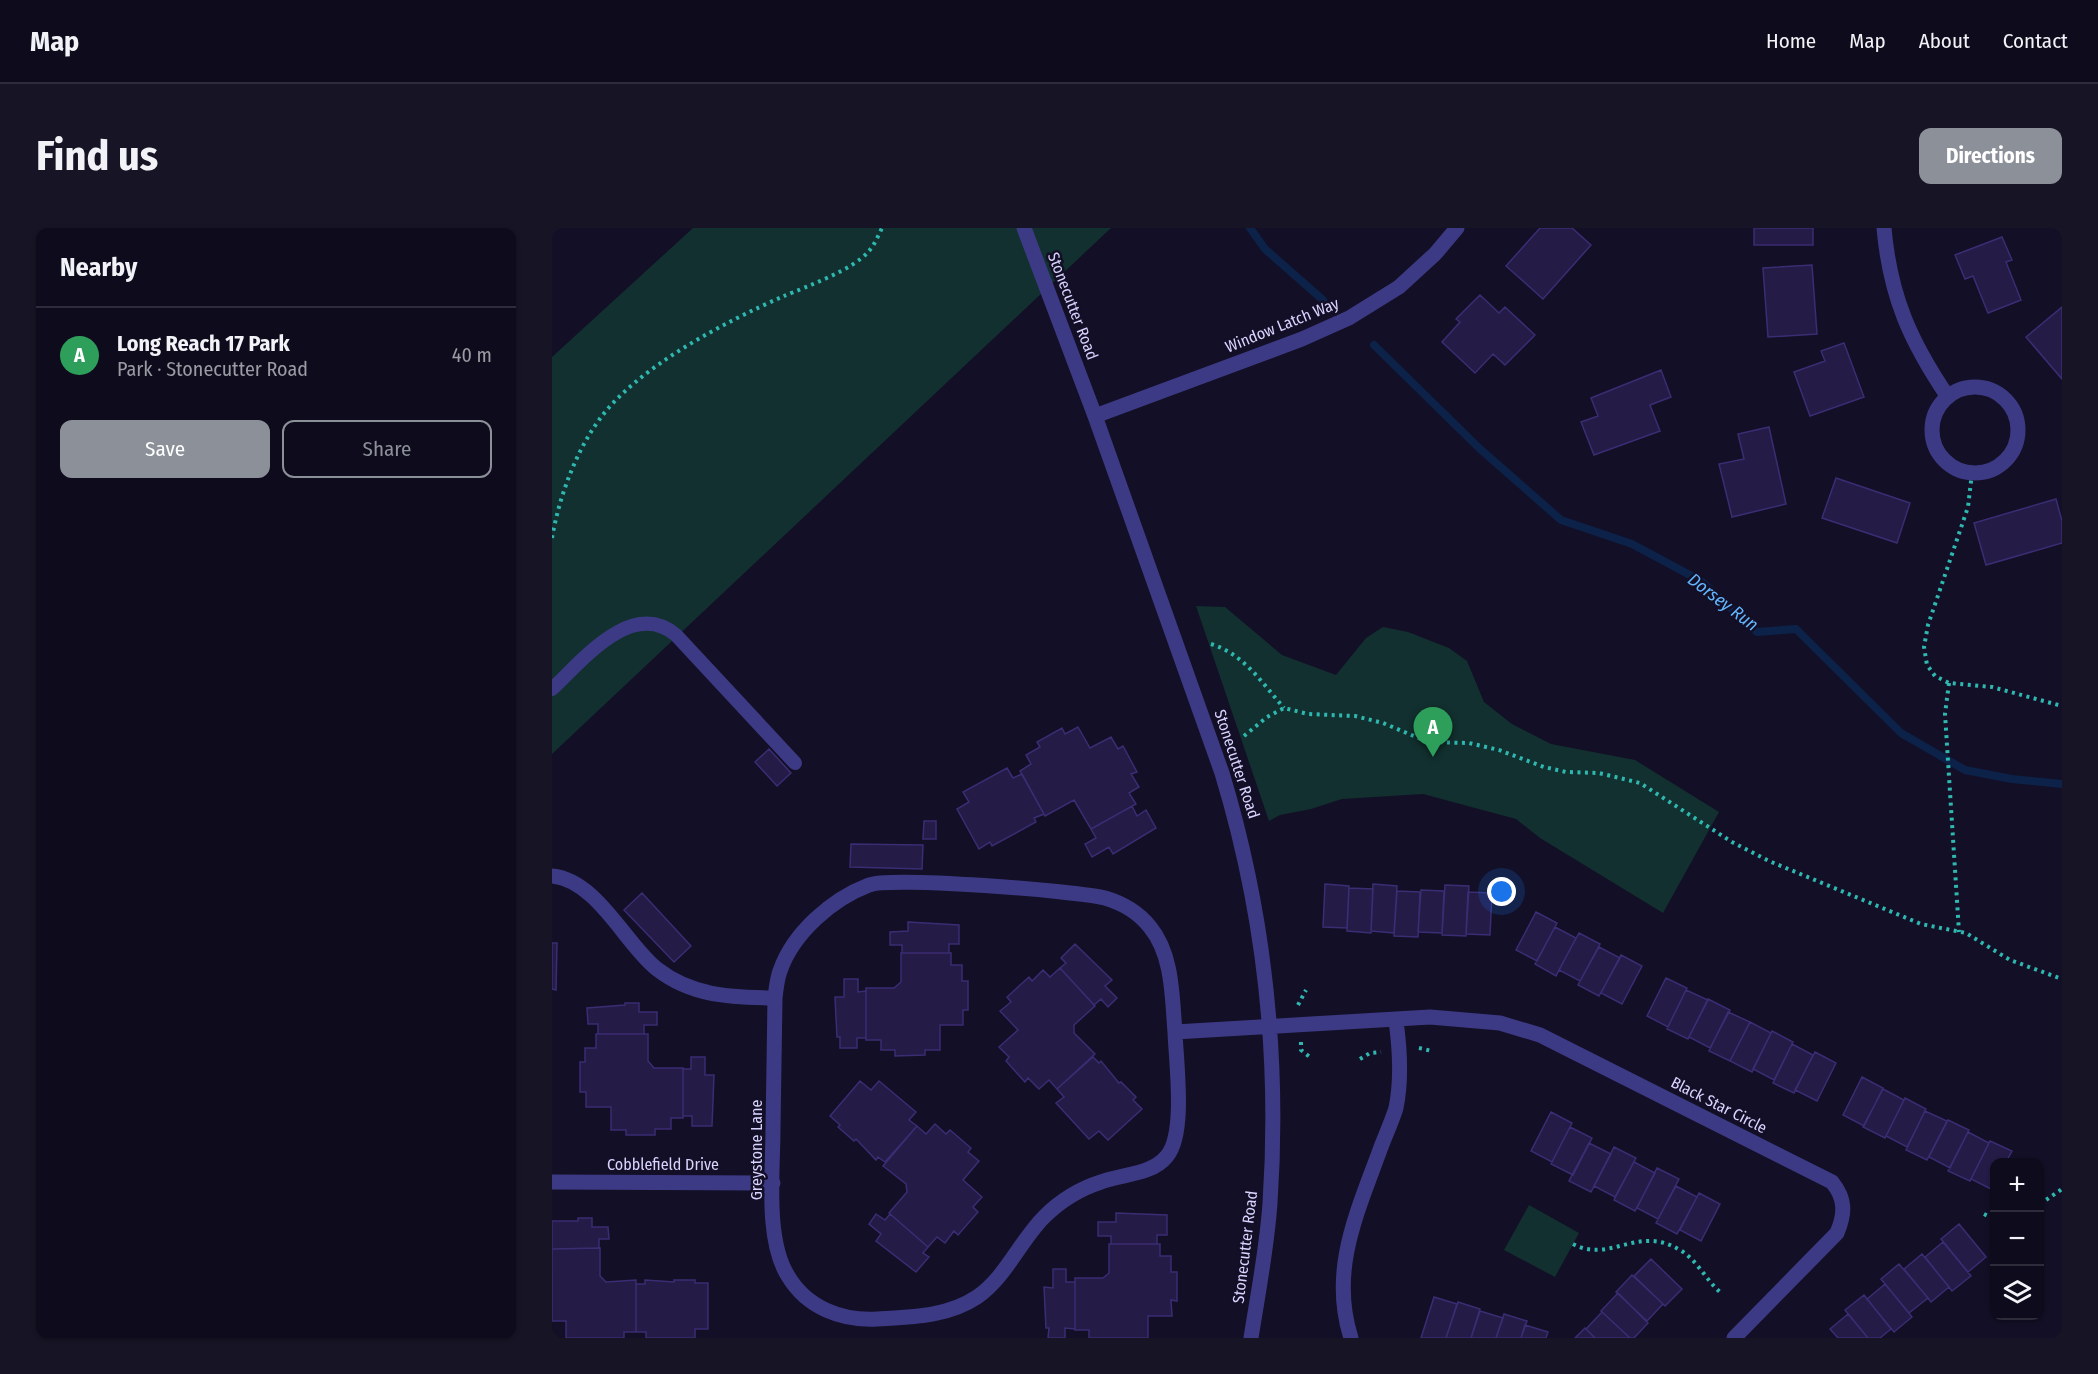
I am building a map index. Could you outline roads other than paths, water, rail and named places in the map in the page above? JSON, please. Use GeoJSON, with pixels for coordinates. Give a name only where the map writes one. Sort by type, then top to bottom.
{"type":"FeatureCollection","features":[{"type":"Feature","properties":{"kind":"street","name":"Stonecutter Road"},"geometry":{"type":"LineString","coordinates":[[1024,228],[1095,416],[1222,773],[1240,832],[1255,898],[1272,1026],[1273,1137],[1270,1205],[1251,1338]]}},
{"type":"Feature","properties":{"kind":"street","name":"Window Latch Way"},"geometry":{"type":"LineString","coordinates":[[1095,416],[1302,339],[1350,318],[1399,287],[1435,254],[1457,228]]}},
{"type":"Feature","properties":{"kind":"street"},"geometry":{"type":"LineString","coordinates":[[1884,228],[1891,282],[1902,318],[1923,360],[1948,397]]}},
{"type":"Feature","properties":{"kind":"street"},"geometry":{"type":"LineString","coordinates":[[1983,387],[1998,393],[2008,402],[2016,414],[2019,434],[2013,453],[2003,464],[1989,471],[1972,473],[1948,464],[1938,452],[1932,434],[1934,420],[1948,397],[1964,388],[1983,387]]}},
{"type":"Feature","properties":{"kind":"street"},"geometry":{"type":"LineString","coordinates":[[552,876],[575,886],[601,904],[657,969],[696,991],[720,997],[775,998]]}},
{"type":"Feature","properties":{"kind":"street","name":"Greystone Lane"},"geometry":{"type":"LineString","coordinates":[[901,882],[1081,894],[1122,905],[1138,914],[1151,928],[1165,955],[1175,1032],[1176,1140],[1167,1156],[1155,1166],[1102,1181],[1078,1191],[1061,1202],[1043,1218],[995,1280],[977,1297],[939,1314],[858,1320],[834,1315],[815,1304],[788,1276],[779,1257],[773,1183],[775,998],[780,970],[798,938],[837,901],[871,884],[901,882]]}},
{"type":"Feature","properties":{"kind":"street","name":"Black Star Circle"},"geometry":{"type":"LineString","coordinates":[[1272,1026],[1464,1018],[1500,1023],[1540,1035],[1832,1182],[1841,1193],[1843,1206],[1843,1219],[1837,1233],[1734,1338]]}},
{"type":"Feature","properties":{"kind":"street"},"geometry":{"type":"LineString","coordinates":[[1351,1338],[1342,1310],[1341,1284],[1354,1221],[1395,1109],[1400,1081],[1396,1021]]}},
{"type":"Feature","properties":{"kind":"street"},"geometry":{"type":"LineString","coordinates":[[1175,1032],[1272,1026]]}},
{"type":"Feature","properties":{"kind":"street","name":"Cobblefield Drive"},"geometry":{"type":"LineString","coordinates":[[552,1182],[773,1183]]}},
{"type":"Feature","properties":{"kind":"lane"},"geometry":{"type":"LineString","coordinates":[[552,689],[620,629],[637,624],[654,625],[676,635],[795,763]]}},
{"type":"Feature","properties":{"kind":"waterway","name":"Dorsey Run"},"geometry":{"type":"LineString","coordinates":[[1250,228],[1265,249],[1323,300]]}},
{"type":"Feature","properties":{"kind":"waterway","name":"Dorsey Run"},"geometry":{"type":"LineString","coordinates":[[1374,345],[1479,448],[1561,520],[1632,544],[1701,581],[1757,632],[1796,629],[1901,733],[1965,770],[2012,779],[2062,784]]}},
{"type":"Feature","properties":{"kind":"place","name":"Long Reach 17 Park"},"geometry":{"type":"Point","coordinates":[1433,757]}}]}
